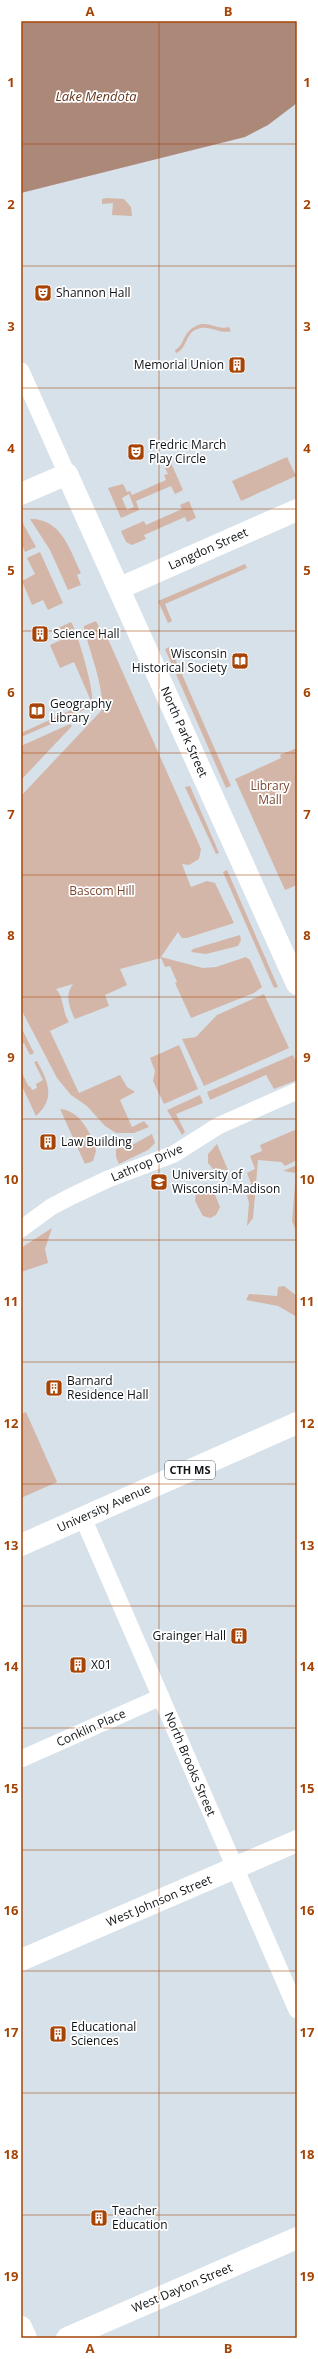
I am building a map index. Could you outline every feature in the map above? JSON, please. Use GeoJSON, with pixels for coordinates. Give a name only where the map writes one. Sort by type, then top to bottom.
{"type":"FeatureCollection","features":[{"type":"Feature","properties":{"kind":"street","name":"North Park Street"},"geometry":{"type":"LineString","coordinates":[[21,371],[120,588],[237,855],[297,984]]}},
{"type":"Feature","properties":{"kind":"street"},"geometry":{"type":"LineString","coordinates":[[21,494],[67,474]]}},
{"type":"Feature","properties":{"kind":"street","name":"Langdon Street"},"geometry":{"type":"LineString","coordinates":[[120,588],[297,510]]}},
{"type":"Feature","properties":{"kind":"street","name":"Lathrop Drive"},"geometry":{"type":"LineString","coordinates":[[21,1229],[51,1208],[72,1196],[108,1179],[174,1154],[218,1126],[297,1091]]}},
{"type":"Feature","properties":{"kind":"street","name":"University Avenue"},"geometry":{"type":"LineString","coordinates":[[21,1545],[297,1422]]}},
{"type":"Feature","properties":{"kind":"street","name":"North Brooks Street"},"geometry":{"type":"LineString","coordinates":[[83,1518],[297,2010]]}},
{"type":"Feature","properties":{"kind":"street","name":"Conklin Place"},"geometry":{"type":"LineString","coordinates":[[21,1759],[161,1697]]}},
{"type":"Feature","properties":{"kind":"street","name":"West Johnson Street"},"geometry":{"type":"LineString","coordinates":[[21,1960],[297,1840]]}},
{"type":"Feature","properties":{"kind":"street","name":"West Dayton Street"},"geometry":{"type":"LineString","coordinates":[[67,2338],[297,2238]]}},
{"type":"Feature","properties":{"kind":"street"},"geometry":{"type":"LineString","coordinates":[[21,2327],[26,2338]]}},
{"type":"Feature","properties":{"kind":"green space"},"geometry":{"type":"Polygon","coordinates":[[[102,199],[124,199],[131,207],[132,216],[112,215],[113,203],[102,204],[102,199]]]}},
{"type":"Feature","properties":{"kind":"green space"},"geometry":{"type":"Polygon","coordinates":[[[201,324],[208,324],[223,328],[229,327],[231,331],[222,332],[209,328],[200,328],[195,330],[189,335],[180,351],[176,353],[175,350],[181,345],[190,330],[201,324]]]}},
{"type":"Feature","properties":{"kind":"green space"},"geometry":{"type":"Polygon","coordinates":[[[287,457],[296,476],[241,501],[232,481],[287,457]]]}},
{"type":"Feature","properties":{"kind":"green space"},"geometry":{"type":"Polygon","coordinates":[[[171,463],[183,490],[175,494],[171,486],[136,501],[139,510],[121,518],[108,488],[123,484],[127,492],[130,491],[132,495],[166,480],[164,475],[168,474],[164,466],[171,463]],[[129,494],[122,498],[127,510],[134,507],[129,494]]]}},
{"type":"Feature","properties":{"kind":"green space"},"geometry":{"type":"Polygon","coordinates":[[[189,501],[196,518],[187,522],[185,517],[144,535],[146,539],[132,545],[126,542],[121,531],[144,521],[146,525],[182,509],[180,505],[189,501]]]}},
{"type":"Feature","properties":{"kind":"green space"},"geometry":{"type":"Polygon","coordinates":[[[30,519],[41,520],[50,524],[63,537],[81,573],[77,575],[81,585],[68,590],[50,550],[30,519]]]}},
{"type":"Feature","properties":{"kind":"green space"},"geometry":{"type":"Polygon","coordinates":[[[21,520],[36,547],[25,552],[21,543],[21,520]]]}},
{"type":"Feature","properties":{"kind":"green space"},"geometry":{"type":"Polygon","coordinates":[[[40,552],[63,603],[48,610],[43,600],[32,605],[22,581],[35,574],[27,558],[40,552]]]}},
{"type":"Feature","properties":{"kind":"green space"},"geometry":{"type":"Polygon","coordinates":[[[245,564],[247,568],[165,604],[172,621],[168,623],[158,601],[245,564]]]}},
{"type":"Feature","properties":{"kind":"green space","name":"Bascom Hill"},"geometry":{"type":"Polygon","coordinates":[[[96,621],[101,631],[104,630],[201,849],[199,859],[189,865],[182,864],[191,887],[207,881],[215,883],[234,923],[187,938],[182,938],[178,932],[161,957],[203,968],[216,967],[246,957],[250,960],[262,987],[254,993],[191,1018],[175,983],[177,982],[170,966],[165,967],[161,958],[120,969],[127,985],[105,995],[109,1006],[75,1019],[68,997],[70,988],[73,984],[56,989],[59,992],[65,1014],[69,1022],[50,1031],[79,1093],[120,1075],[127,1087],[135,1092],[120,1100],[132,1127],[144,1121],[149,1127],[134,1133],[116,1133],[105,1126],[87,1106],[71,1095],[57,1078],[21,1009],[23,999],[21,999],[21,796],[101,711],[102,703],[99,682],[84,629],[84,626],[96,621]]]}},
{"type":"Feature","properties":{"kind":"green space"},"geometry":{"type":"Polygon","coordinates":[[[71,622],[85,662],[91,687],[92,703],[86,709],[21,737],[21,733],[91,701],[74,662],[60,668],[50,645],[61,640],[56,629],[71,622]]]}},
{"type":"Feature","properties":{"kind":"green space"},"geometry":{"type":"Polygon","coordinates":[[[170,647],[231,786],[226,788],[165,649],[170,647]]]}},
{"type":"Feature","properties":{"kind":"green space"},"geometry":{"type":"Polygon","coordinates":[[[70,724],[72,726],[21,780],[21,746],[70,724]]]}},
{"type":"Feature","properties":{"kind":"green space","name":"Library Mall"},"geometry":{"type":"Polygon","coordinates":[[[297,748],[297,885],[285,890],[235,779],[281,758],[280,755],[297,748]]]}},
{"type":"Feature","properties":{"kind":"green space"},"geometry":{"type":"Polygon","coordinates":[[[190,786],[219,853],[216,854],[185,787],[190,786]]]}},
{"type":"Feature","properties":{"kind":"green space"},"geometry":{"type":"Polygon","coordinates":[[[227,870],[278,987],[274,988],[223,872],[227,870]]]}},
{"type":"Feature","properties":{"kind":"green space"},"geometry":{"type":"Polygon","coordinates":[[[240,935],[241,940],[238,946],[206,954],[191,952],[193,949],[240,935]]]}},
{"type":"Feature","properties":{"kind":"green space"},"geometry":{"type":"Polygon","coordinates":[[[264,994],[289,1048],[204,1086],[182,1039],[196,1037],[217,1015],[264,994]]]}},
{"type":"Feature","properties":{"kind":"green space"},"geometry":{"type":"Polygon","coordinates":[[[21,1027],[34,1053],[30,1055],[24,1043],[21,1045],[21,1027]]]}},
{"type":"Feature","properties":{"kind":"green space"},"geometry":{"type":"Polygon","coordinates":[[[179,1045],[198,1089],[164,1104],[153,1081],[155,1071],[150,1058],[179,1045]]]}},
{"type":"Feature","properties":{"kind":"green space"},"geometry":{"type":"Polygon","coordinates":[[[293,1055],[297,1064],[297,1080],[274,1089],[266,1075],[210,1100],[207,1092],[293,1055]]]}},
{"type":"Feature","properties":{"kind":"green space"},"geometry":{"type":"Polygon","coordinates":[[[37,1061],[47,1082],[48,1096],[42,1109],[36,1116],[21,1084],[21,1071],[29,1087],[30,1086],[32,1090],[37,1088],[36,1084],[43,1080],[34,1062],[37,1061]]]}},
{"type":"Feature","properties":{"kind":"green space"},"geometry":{"type":"Polygon","coordinates":[[[200,1095],[203,1103],[176,1114],[185,1132],[182,1135],[167,1110],[200,1095]]]}},
{"type":"Feature","properties":{"kind":"green space"},"geometry":{"type":"Polygon","coordinates":[[[60,1109],[67,1110],[74,1114],[84,1124],[92,1138],[96,1151],[93,1161],[85,1164],[60,1109]]]}},
{"type":"Feature","properties":{"kind":"green space"},"geometry":{"type":"Polygon","coordinates":[[[297,1129],[297,1160],[285,1166],[281,1162],[258,1160],[253,1218],[247,1226],[249,1203],[245,1188],[252,1186],[247,1173],[255,1169],[250,1156],[262,1151],[260,1145],[297,1129]]]}},
{"type":"Feature","properties":{"kind":"green space"},"geometry":{"type":"Polygon","coordinates":[[[152,1134],[155,1143],[148,1150],[119,1164],[116,1157],[116,1149],[134,1144],[152,1134]]]}},
{"type":"Feature","properties":{"kind":"green space"},"geometry":{"type":"Polygon","coordinates":[[[217,1144],[228,1170],[213,1169],[208,1163],[208,1154],[217,1144]]]}},
{"type":"Feature","properties":{"kind":"green space"},"geometry":{"type":"Polygon","coordinates":[[[297,1165],[297,1227],[295,1228],[292,1221],[296,1173],[283,1171],[297,1165]]]}},
{"type":"Feature","properties":{"kind":"green space"},"geometry":{"type":"Polygon","coordinates":[[[206,1183],[212,1187],[220,1207],[216,1215],[210,1218],[203,1216],[195,1201],[196,1192],[206,1183]]]}},
{"type":"Feature","properties":{"kind":"green space"},"geometry":{"type":"Polygon","coordinates":[[[52,1228],[45,1249],[48,1263],[21,1272],[21,1248],[52,1228]]]}},
{"type":"Feature","properties":{"kind":"green space"},"geometry":{"type":"Polygon","coordinates":[[[284,1286],[297,1296],[297,1317],[278,1306],[246,1300],[249,1294],[277,1296],[278,1287],[284,1286]]]}},
{"type":"Feature","properties":{"kind":"green space"},"geometry":{"type":"Polygon","coordinates":[[[26,1412],[57,1482],[21,1498],[21,1414],[26,1412]]]}},
{"type":"Feature","properties":{"kind":"water","name":"Lake Mendota"},"geometry":{"type":"Polygon","coordinates":[[[21,21],[297,21],[297,103],[268,125],[245,137],[21,193],[21,21]]]}},
{"type":"Feature","properties":{"kind":"place","name":"Shannon Hall"},"geometry":{"type":"Point","coordinates":[43,293]}},
{"type":"Feature","properties":{"kind":"place","name":"Memorial Union"},"geometry":{"type":"Point","coordinates":[237,365]}},
{"type":"Feature","properties":{"kind":"place","name":"Fredric March Play Circle"},"geometry":{"type":"Point","coordinates":[136,452]}},
{"type":"Feature","properties":{"kind":"place","name":"Science Hall"},"geometry":{"type":"Point","coordinates":[40,634]}},
{"type":"Feature","properties":{"kind":"place","name":"Wisconsin Historical Society"},"geometry":{"type":"Point","coordinates":[240,661]}},
{"type":"Feature","properties":{"kind":"place","name":"Geography Library"},"geometry":{"type":"Point","coordinates":[37,711]}},
{"type":"Feature","properties":{"kind":"place","name":"Law Building"},"geometry":{"type":"Point","coordinates":[48,1142]}},
{"type":"Feature","properties":{"kind":"place","name":"University of Wisconsin-Madison"},"geometry":{"type":"Point","coordinates":[159,1182]}},
{"type":"Feature","properties":{"kind":"place","name":"Barnard Residence Hall"},"geometry":{"type":"Point","coordinates":[54,1388]}},
{"type":"Feature","properties":{"kind":"place","name":"Grainger Hall"},"geometry":{"type":"Point","coordinates":[239,1636]}},
{"type":"Feature","properties":{"kind":"place","name":"X01"},"geometry":{"type":"Point","coordinates":[78,1665]}},
{"type":"Feature","properties":{"kind":"place","name":"Educational Sciences"},"geometry":{"type":"Point","coordinates":[58,2034]}},
{"type":"Feature","properties":{"kind":"place","name":"Teacher Education"},"geometry":{"type":"Point","coordinates":[99,2218]}}]}
